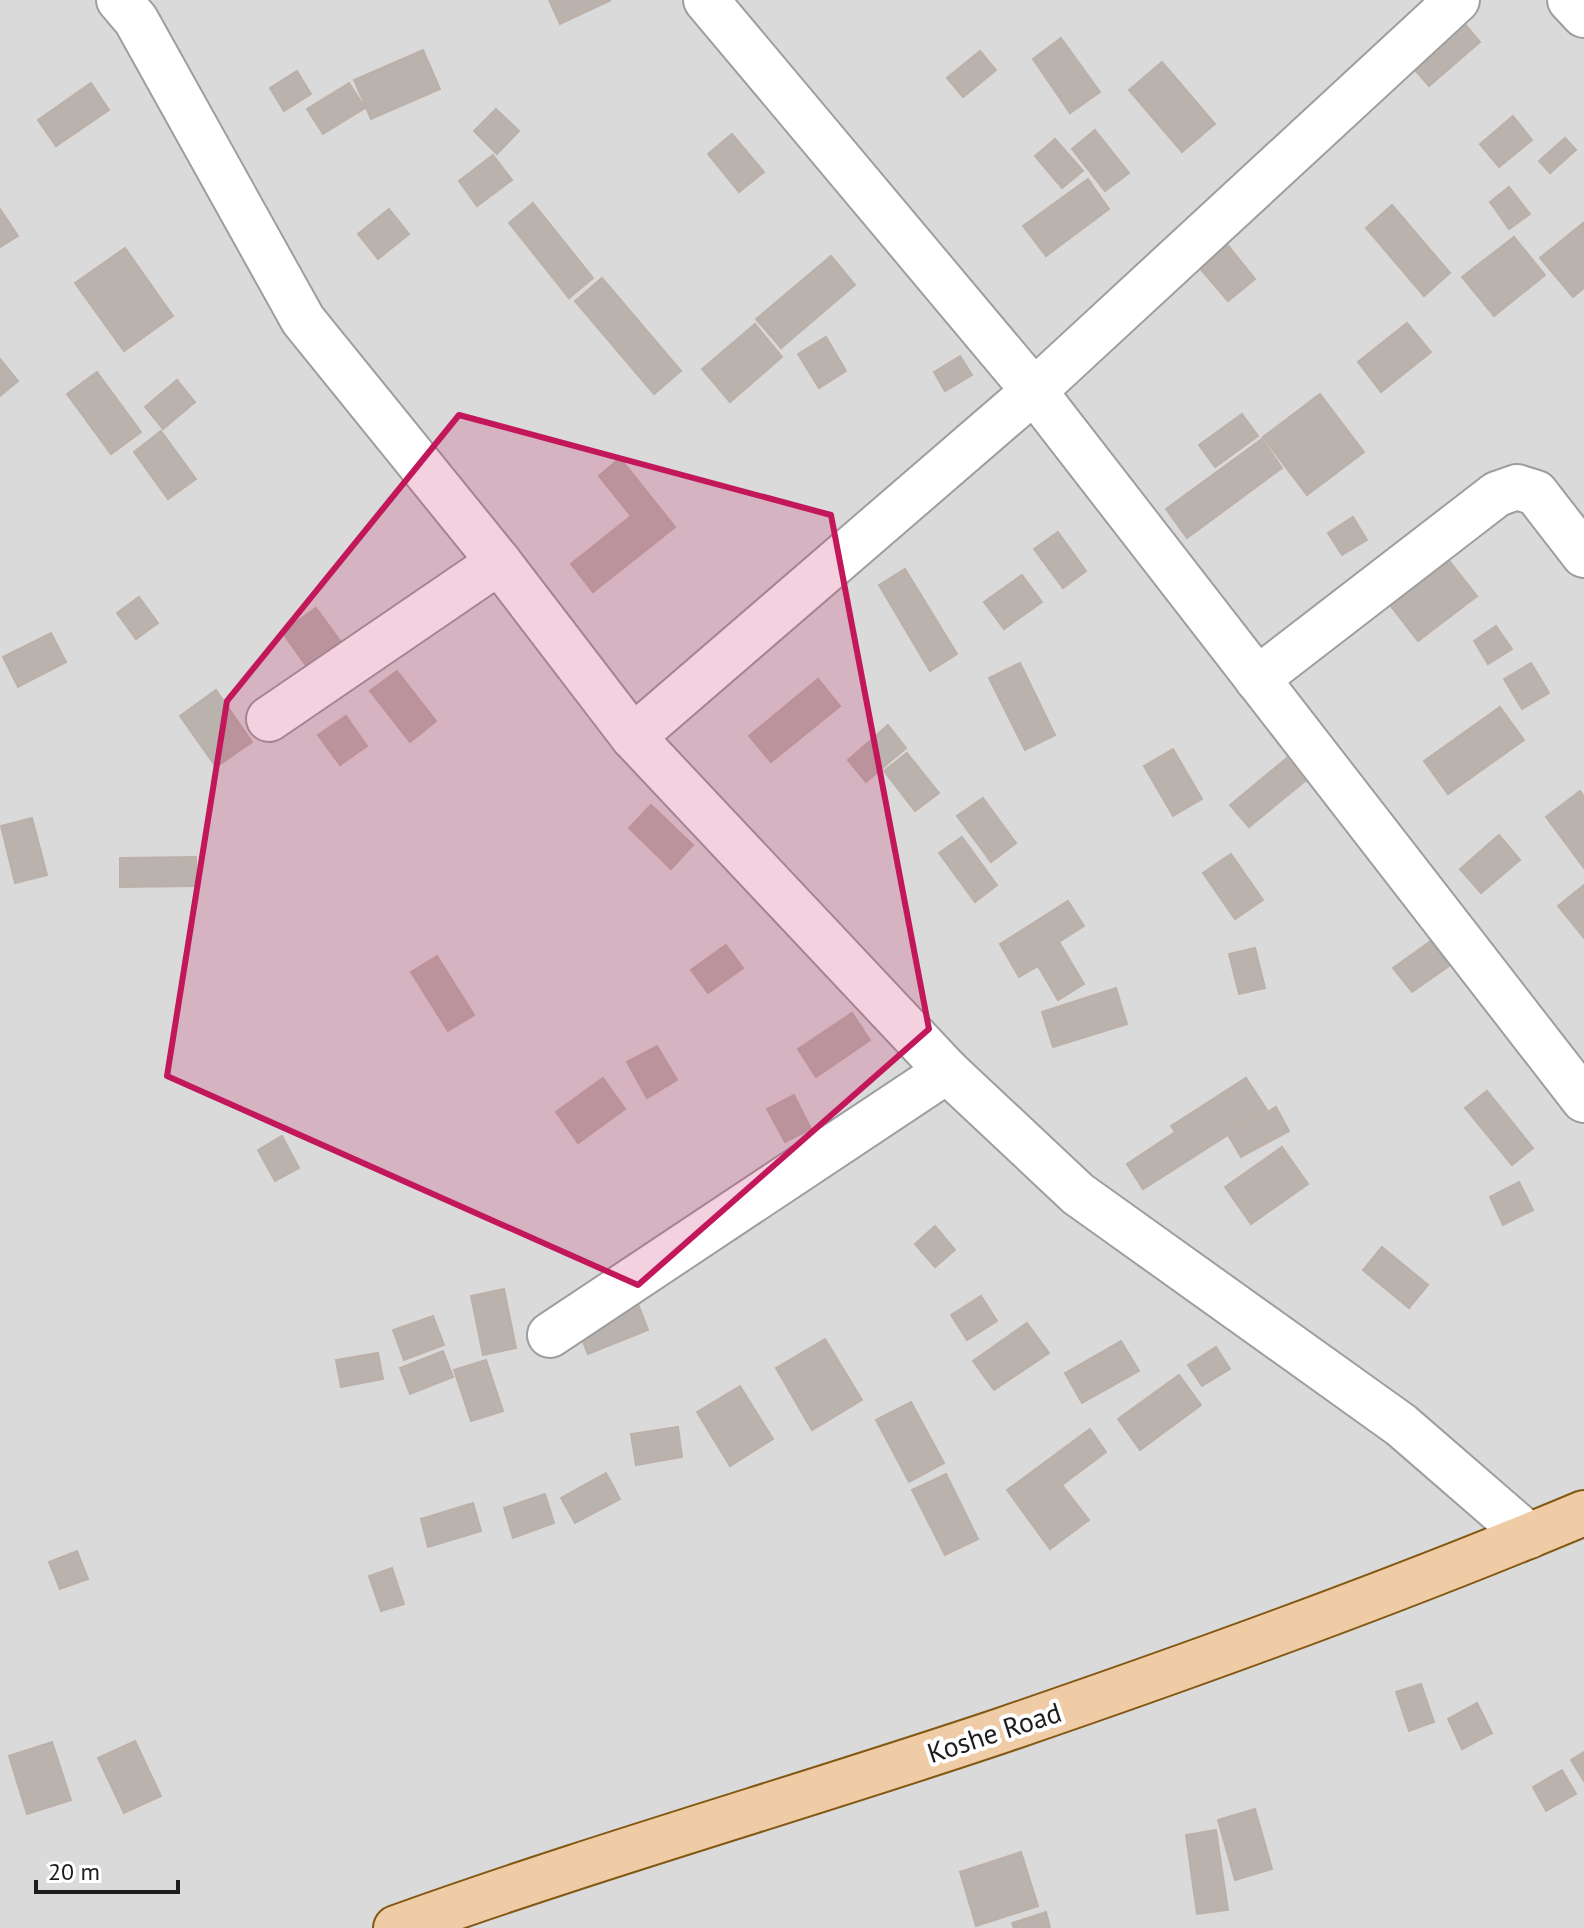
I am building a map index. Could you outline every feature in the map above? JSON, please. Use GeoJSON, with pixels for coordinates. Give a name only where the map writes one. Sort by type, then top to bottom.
{"type":"FeatureCollection","features":[{"type":"Feature","properties":{"kind":"main road","name":"Koshe Road"},"geometry":{"type":"LineString","coordinates":[[396,1928],[564,1869],[1058,1711],[1405,1588],[1584,1513]]}},
{"type":"Feature","properties":{"kind":"street"},"geometry":{"type":"LineString","coordinates":[[119,0],[136,20],[303,320],[499,562],[633,737],[947,1071],[1078,1194],[1401,1425],[1529,1536]]}},
{"type":"Feature","properties":{"kind":"street"},"geometry":{"type":"LineString","coordinates":[[706,0],[1034,391],[1584,1100]]}},
{"type":"Feature","properties":{"kind":"street"},"geometry":{"type":"LineString","coordinates":[[633,737],[1034,391],[1457,0]]}},
{"type":"Feature","properties":{"kind":"street"},"geometry":{"type":"LineString","coordinates":[[1570,0],[1584,15]]}},
{"type":"Feature","properties":{"kind":"street"},"geometry":{"type":"LineString","coordinates":[[1257,679],[1497,494],[1517,487],[1536,493],[1584,555]]}},
{"type":"Feature","properties":{"kind":"street"},"geometry":{"type":"LineString","coordinates":[[269,719],[499,562]]}},
{"type":"Feature","properties":{"kind":"street"},"geometry":{"type":"LineString","coordinates":[[550,1335],[947,1071]]}},
{"type":"Feature","properties":{"kind":"highlighted area"},"geometry":{"type":"Polygon","coordinates":[[[459,415],[831,515],[929,1029],[638,1285],[167,1076],[227,701],[459,415]]]}},
{"type":"Feature","properties":{"kind":"shaded area"},"geometry":{"type":"Polygon","coordinates":[[[0,0],[1584,0],[1584,1928],[0,1928],[0,0]]]}},
{"type":"Feature","properties":{"kind":"building"},"geometry":{"type":"Polygon","coordinates":[[[549,0],[611,0],[560,24],[549,0]]]}},
{"type":"Feature","properties":{"kind":"building"},"geometry":{"type":"Polygon","coordinates":[[[1457,15],[1480,42],[1429,86],[1405,58],[1457,15]]]}},
{"type":"Feature","properties":{"kind":"building"},"geometry":{"type":"Polygon","coordinates":[[[1061,38],[1100,92],[1070,113],[1033,59],[1061,38]]]}},
{"type":"Feature","properties":{"kind":"building"},"geometry":{"type":"Polygon","coordinates":[[[423,50],[440,89],[371,119],[354,80],[423,50]]]}},
{"type":"Feature","properties":{"kind":"building"},"geometry":{"type":"Polygon","coordinates":[[[980,51],[996,70],[963,97],[947,78],[980,51]]]}},
{"type":"Feature","properties":{"kind":"building"},"geometry":{"type":"Polygon","coordinates":[[[1162,62],[1215,124],[1182,152],[1129,90],[1162,62]]]}},
{"type":"Feature","properties":{"kind":"building"},"geometry":{"type":"Polygon","coordinates":[[[297,71],[311,94],[284,111],[270,88],[297,71]]]}},
{"type":"Feature","properties":{"kind":"building"},"geometry":{"type":"Polygon","coordinates":[[[91,83],[109,110],[56,146],[38,120],[91,83]]]}},
{"type":"Feature","properties":{"kind":"building"},"geometry":{"type":"Polygon","coordinates":[[[349,83],[365,108],[323,134],[307,109],[349,83]]]}},
{"type":"Feature","properties":{"kind":"building"},"geometry":{"type":"Polygon","coordinates":[[[496,109],[519,131],[497,154],[474,131],[496,109]]]}},
{"type":"Feature","properties":{"kind":"building"},"geometry":{"type":"Polygon","coordinates":[[[1513,116],[1532,140],[1499,167],[1480,144],[1513,116]]]}},
{"type":"Feature","properties":{"kind":"building"},"geometry":{"type":"Polygon","coordinates":[[[1095,130],[1129,173],[1105,191],[1072,149],[1095,130]]]}},
{"type":"Feature","properties":{"kind":"building"},"geometry":{"type":"Polygon","coordinates":[[[732,134],[764,172],[739,192],[708,154],[732,134]]]}},
{"type":"Feature","properties":{"kind":"building"},"geometry":{"type":"Polygon","coordinates":[[[1565,138],[1576,150],[1550,173],[1539,161],[1565,138]]]}},
{"type":"Feature","properties":{"kind":"building"},"geometry":{"type":"Polygon","coordinates":[[[1055,139],[1083,171],[1062,188],[1035,156],[1055,139]]]}},
{"type":"Feature","properties":{"kind":"building"},"geometry":{"type":"Polygon","coordinates":[[[493,155],[512,180],[477,206],[459,181],[493,155]]]}},
{"type":"Feature","properties":{"kind":"building"},"geometry":{"type":"Polygon","coordinates":[[[1088,179],[1109,209],[1046,256],[1023,226],[1088,179]]]}},
{"type":"Feature","properties":{"kind":"building"},"geometry":{"type":"Polygon","coordinates":[[[1509,187],[1530,214],[1509,229],[1490,202],[1509,187]]]}},
{"type":"Feature","properties":{"kind":"building"},"geometry":{"type":"Polygon","coordinates":[[[533,203],[593,278],[569,298],[509,223],[533,203]]]}},
{"type":"Feature","properties":{"kind":"building"},"geometry":{"type":"Polygon","coordinates":[[[1392,205],[1450,273],[1424,296],[1366,228],[1392,205]]]}},
{"type":"Feature","properties":{"kind":"building"},"geometry":{"type":"Polygon","coordinates":[[[0,209],[18,236],[0,247],[0,209]]]}},
{"type":"Feature","properties":{"kind":"building"},"geometry":{"type":"Polygon","coordinates":[[[389,209],[409,234],[378,259],[358,234],[389,209]]]}},
{"type":"Feature","properties":{"kind":"building"},"geometry":{"type":"Polygon","coordinates":[[[1583,223],[1584,288],[1573,297],[1540,258],[1583,223]]]}},
{"type":"Feature","properties":{"kind":"building"},"geometry":{"type":"Polygon","coordinates":[[[1514,237],[1545,275],[1494,316],[1462,277],[1514,237]]]}},
{"type":"Feature","properties":{"kind":"building"},"geometry":{"type":"Polygon","coordinates":[[[1226,243],[1255,279],[1228,301],[1198,266],[1226,243]]]}},
{"type":"Feature","properties":{"kind":"building"},"geometry":{"type":"Polygon","coordinates":[[[125,248],[173,316],[124,351],[75,283],[125,248]]]}},
{"type":"Feature","properties":{"kind":"building"},"geometry":{"type":"Polygon","coordinates":[[[831,256],[855,285],[781,348],[756,319],[831,256]]]}},
{"type":"Feature","properties":{"kind":"building"},"geometry":{"type":"Polygon","coordinates":[[[602,278],[681,371],[654,394],[575,301],[602,278]]]}},
{"type":"Feature","properties":{"kind":"building"},"geometry":{"type":"Polygon","coordinates":[[[1407,323],[1431,352],[1381,392],[1358,362],[1407,323]]]}},
{"type":"Feature","properties":{"kind":"building"},"geometry":{"type":"Polygon","coordinates":[[[755,324],[782,357],[730,402],[702,369],[755,324]]]}},
{"type":"Feature","properties":{"kind":"building"},"geometry":{"type":"Polygon","coordinates":[[[826,337],[846,371],[819,388],[798,354],[826,337]]]}},
{"type":"Feature","properties":{"kind":"building"},"geometry":{"type":"Polygon","coordinates":[[[960,356],[972,375],[945,391],[934,372],[960,356]]]}},
{"type":"Feature","properties":{"kind":"building"},"geometry":{"type":"Polygon","coordinates":[[[0,359],[18,381],[0,396],[0,359]]]}},
{"type":"Feature","properties":{"kind":"building"},"geometry":{"type":"Polygon","coordinates":[[[97,372],[141,432],[111,454],[67,394],[97,372]]]}},
{"type":"Feature","properties":{"kind":"building"},"geometry":{"type":"Polygon","coordinates":[[[177,380],[195,402],[163,429],[145,407],[177,380]]]}},
{"type":"Feature","properties":{"kind":"building"},"geometry":{"type":"Polygon","coordinates":[[[1320,394],[1364,452],[1307,495],[1263,437],[1320,394]]]}},
{"type":"Feature","properties":{"kind":"building"},"geometry":{"type":"Polygon","coordinates":[[[1242,414],[1258,436],[1215,467],[1199,445],[1242,414]]]}},
{"type":"Feature","properties":{"kind":"building"},"geometry":{"type":"Polygon","coordinates":[[[161,431],[196,479],[168,499],[134,452],[161,431]]]}},
{"type":"Feature","properties":{"kind":"building"},"geometry":{"type":"Polygon","coordinates":[[[1262,439],[1282,468],[1187,538],[1166,509],[1262,439]]]}},
{"type":"Feature","properties":{"kind":"building"},"geometry":{"type":"Polygon","coordinates":[[[620,458],[675,527],[593,592],[571,564],[631,516],[599,476],[620,458]]]}},
{"type":"Feature","properties":{"kind":"building"},"geometry":{"type":"Polygon","coordinates":[[[1353,517],[1367,540],[1342,555],[1328,533],[1353,517]]]}},
{"type":"Feature","properties":{"kind":"building"},"geometry":{"type":"Polygon","coordinates":[[[1058,532],[1086,571],[1063,588],[1034,549],[1058,532]]]}},
{"type":"Feature","properties":{"kind":"building"},"geometry":{"type":"Polygon","coordinates":[[[1432,539],[1477,596],[1418,641],[1390,605],[1365,624],[1349,605],[1432,539]]]}},
{"type":"Feature","properties":{"kind":"building"},"geometry":{"type":"Polygon","coordinates":[[[905,569],[957,654],[930,671],[879,585],[905,569]]]}},
{"type":"Feature","properties":{"kind":"building"},"geometry":{"type":"Polygon","coordinates":[[[1022,575],[1042,602],[1004,629],[984,602],[1022,575]]]}},
{"type":"Feature","properties":{"kind":"building"},"geometry":{"type":"Polygon","coordinates":[[[139,597],[158,623],[136,639],[117,613],[139,597]]]}},
{"type":"Feature","properties":{"kind":"building"},"geometry":{"type":"Polygon","coordinates":[[[316,608],[354,660],[320,685],[282,632],[316,608]]]}},
{"type":"Feature","properties":{"kind":"building"},"geometry":{"type":"Polygon","coordinates":[[[1496,626],[1512,649],[1488,664],[1474,641],[1496,626]]]}},
{"type":"Feature","properties":{"kind":"building"},"geometry":{"type":"Polygon","coordinates":[[[51,633],[66,662],[18,687],[3,657],[51,633]]]}},
{"type":"Feature","properties":{"kind":"building"},"geometry":{"type":"Polygon","coordinates":[[[1020,663],[1055,735],[1025,750],[989,678],[1020,663]]]}},
{"type":"Feature","properties":{"kind":"building"},"geometry":{"type":"Polygon","coordinates":[[[1531,663],[1549,693],[1522,709],[1504,679],[1531,663]]]}},
{"type":"Feature","properties":{"kind":"building"},"geometry":{"type":"Polygon","coordinates":[[[397,671],[436,721],[410,742],[370,691],[397,671]]]}},
{"type":"Feature","properties":{"kind":"building"},"geometry":{"type":"Polygon","coordinates":[[[818,679],[840,706],[771,762],[749,736],[818,679]]]}},
{"type":"Feature","properties":{"kind":"building"},"geometry":{"type":"Polygon","coordinates":[[[216,690],[252,742],[216,767],[180,716],[216,690]]]}},
{"type":"Feature","properties":{"kind":"building"},"geometry":{"type":"Polygon","coordinates":[[[1500,707],[1524,740],[1448,794],[1424,761],[1500,707]]]}},
{"type":"Feature","properties":{"kind":"building"},"geometry":{"type":"Polygon","coordinates":[[[346,716],[367,746],[340,765],[318,735],[346,716]]]}},
{"type":"Feature","properties":{"kind":"building"},"geometry":{"type":"Polygon","coordinates":[[[888,725],[906,748],[866,782],[848,760],[888,725]]]}},
{"type":"Feature","properties":{"kind":"building"},"geometry":{"type":"Polygon","coordinates":[[[1173,749],[1202,799],[1173,816],[1144,766],[1173,749]]]}},
{"type":"Feature","properties":{"kind":"building"},"geometry":{"type":"Polygon","coordinates":[[[907,753],[939,793],[915,811],[884,771],[907,753]]]}},
{"type":"Feature","properties":{"kind":"building"},"geometry":{"type":"Polygon","coordinates":[[[1287,758],[1305,781],[1249,827],[1230,805],[1287,758]]]}},
{"type":"Feature","properties":{"kind":"building"},"geometry":{"type":"Polygon","coordinates":[[[1580,791],[1584,797],[1584,868],[1546,817],[1580,791]]]}},
{"type":"Feature","properties":{"kind":"building"},"geometry":{"type":"Polygon","coordinates":[[[983,798],[1016,843],[991,862],[957,816],[983,798]]]}},
{"type":"Feature","properties":{"kind":"building"},"geometry":{"type":"Polygon","coordinates":[[[651,805],[693,845],[671,869],[629,828],[651,805]]]}},
{"type":"Feature","properties":{"kind":"building"},"geometry":{"type":"Polygon","coordinates":[[[32,818],[47,875],[15,883],[1,826],[32,818]]]}},
{"type":"Feature","properties":{"kind":"building"},"geometry":{"type":"Polygon","coordinates":[[[1499,835],[1520,860],[1481,893],[1460,869],[1499,835]]]}},
{"type":"Feature","properties":{"kind":"building"},"geometry":{"type":"Polygon","coordinates":[[[962,837],[997,885],[975,902],[939,853],[962,837]]]}},
{"type":"Feature","properties":{"kind":"building"},"geometry":{"type":"Polygon","coordinates":[[[1231,854],[1263,900],[1235,919],[1203,873],[1231,854]]]}},
{"type":"Feature","properties":{"kind":"building"},"geometry":{"type":"Polygon","coordinates":[[[196,857],[197,886],[120,887],[120,858],[196,857]]]}},
{"type":"Feature","properties":{"kind":"building"},"geometry":{"type":"Polygon","coordinates":[[[1584,885],[1584,938],[1558,906],[1584,885]]]}},
{"type":"Feature","properties":{"kind":"building"},"geometry":{"type":"Polygon","coordinates":[[[1068,901],[1084,926],[1059,942],[1084,984],[1058,1000],[1038,966],[1019,977],[1000,944],[1068,901]]]}},
{"type":"Feature","properties":{"kind":"building"},"geometry":{"type":"Polygon","coordinates":[[[1431,941],[1449,966],[1412,992],[1393,968],[1431,941]]]}},
{"type":"Feature","properties":{"kind":"building"},"geometry":{"type":"Polygon","coordinates":[[[726,945],[743,968],[708,993],[691,970],[726,945]]]}},
{"type":"Feature","properties":{"kind":"building"},"geometry":{"type":"Polygon","coordinates":[[[1255,948],[1265,988],[1239,994],[1229,954],[1255,948]]]}},
{"type":"Feature","properties":{"kind":"building"},"geometry":{"type":"Polygon","coordinates":[[[437,956],[474,1015],[448,1031],[411,972],[437,956]]]}},
{"type":"Feature","properties":{"kind":"building"},"geometry":{"type":"Polygon","coordinates":[[[1116,988],[1127,1024],[1053,1047],[1042,1012],[1116,988]]]}},
{"type":"Feature","properties":{"kind":"building"},"geometry":{"type":"Polygon","coordinates":[[[852,1013],[870,1040],[816,1077],[798,1049],[852,1013]]]}},
{"type":"Feature","properties":{"kind":"building"},"geometry":{"type":"Polygon","coordinates":[[[657,1046],[677,1080],[647,1098],[627,1062],[657,1046]]]}},
{"type":"Feature","properties":{"kind":"building"},"geometry":{"type":"Polygon","coordinates":[[[603,1078],[625,1109],[578,1143],[556,1112],[603,1078]]]}},
{"type":"Feature","properties":{"kind":"building"},"geometry":{"type":"Polygon","coordinates":[[[1246,1078],[1267,1110],[1143,1189],[1127,1164],[1175,1132],[1171,1126],[1246,1078]]]}},
{"type":"Feature","properties":{"kind":"building"},"geometry":{"type":"Polygon","coordinates":[[[1487,1091],[1533,1148],[1512,1165],[1465,1108],[1487,1091]]]}},
{"type":"Feature","properties":{"kind":"building"},"geometry":{"type":"Polygon","coordinates":[[[794,1095],[811,1129],[785,1142],[767,1109],[794,1095]]]}},
{"type":"Feature","properties":{"kind":"building"},"geometry":{"type":"Polygon","coordinates":[[[1276,1107],[1289,1131],[1241,1157],[1228,1135],[1276,1107]]]}},
{"type":"Feature","properties":{"kind":"building"},"geometry":{"type":"Polygon","coordinates":[[[282,1136],[299,1168],[275,1181],[258,1150],[282,1136]]]}},
{"type":"Feature","properties":{"kind":"building"},"geometry":{"type":"Polygon","coordinates":[[[1282,1147],[1308,1184],[1251,1224],[1225,1187],[1282,1147]]]}},
{"type":"Feature","properties":{"kind":"building"},"geometry":{"type":"Polygon","coordinates":[[[1519,1182],[1533,1210],[1503,1225],[1490,1197],[1519,1182]]]}},
{"type":"Feature","properties":{"kind":"building"},"geometry":{"type":"Polygon","coordinates":[[[935,1226],[955,1250],[935,1267],[915,1244],[935,1226]]]}},
{"type":"Feature","properties":{"kind":"building"},"geometry":{"type":"Polygon","coordinates":[[[1382,1247],[1428,1285],[1409,1308],[1363,1270],[1382,1247]]]}},
{"type":"Feature","properties":{"kind":"building"},"geometry":{"type":"Polygon","coordinates":[[[504,1289],[516,1348],[483,1355],[471,1296],[504,1289]]]}},
{"type":"Feature","properties":{"kind":"building"},"geometry":{"type":"Polygon","coordinates":[[[633,1291],[648,1330],[588,1354],[572,1315],[633,1291]]]}},
{"type":"Feature","properties":{"kind":"building"},"geometry":{"type":"Polygon","coordinates":[[[981,1296],[997,1321],[967,1340],[951,1315],[981,1296]]]}},
{"type":"Feature","properties":{"kind":"building"},"geometry":{"type":"Polygon","coordinates":[[[433,1316],[444,1345],[404,1360],[393,1330],[433,1316]]]}},
{"type":"Feature","properties":{"kind":"building"},"geometry":{"type":"Polygon","coordinates":[[[1027,1323],[1049,1353],[994,1390],[973,1361],[1027,1323]]]}},
{"type":"Feature","properties":{"kind":"building"},"geometry":{"type":"Polygon","coordinates":[[[825,1339],[862,1400],[812,1430],[776,1368],[825,1339]]]}},
{"type":"Feature","properties":{"kind":"building"},"geometry":{"type":"Polygon","coordinates":[[[1121,1341],[1139,1371],[1082,1403],[1065,1373],[1121,1341]]]}},
{"type":"Feature","properties":{"kind":"building"},"geometry":{"type":"Polygon","coordinates":[[[1216,1347],[1230,1369],[1202,1386],[1188,1365],[1216,1347]]]}},
{"type":"Feature","properties":{"kind":"building"},"geometry":{"type":"Polygon","coordinates":[[[443,1351],[453,1377],[410,1394],[400,1368],[443,1351]]]}},
{"type":"Feature","properties":{"kind":"building"},"geometry":{"type":"Polygon","coordinates":[[[378,1353],[383,1379],[341,1387],[336,1360],[378,1353]]]}},
{"type":"Feature","properties":{"kind":"building"},"geometry":{"type":"Polygon","coordinates":[[[486,1360],[503,1411],[471,1421],[454,1370],[486,1360]]]}},
{"type":"Feature","properties":{"kind":"building"},"geometry":{"type":"Polygon","coordinates":[[[1179,1375],[1201,1405],[1140,1450],[1118,1419],[1179,1375]]]}},
{"type":"Feature","properties":{"kind":"building"},"geometry":{"type":"Polygon","coordinates":[[[740,1386],[773,1439],[730,1466],[697,1412],[740,1386]]]}},
{"type":"Feature","properties":{"kind":"building"},"geometry":{"type":"Polygon","coordinates":[[[911,1402],[944,1463],[909,1482],[876,1420],[911,1402]]]}},
{"type":"Feature","properties":{"kind":"building"},"geometry":{"type":"Polygon","coordinates":[[[678,1427],[682,1457],[636,1465],[631,1434],[678,1427]]]}},
{"type":"Feature","properties":{"kind":"building"},"geometry":{"type":"Polygon","coordinates":[[[1090,1429],[1106,1452],[1062,1485],[1089,1520],[1050,1549],[1007,1490],[1090,1429]]]}},
{"type":"Feature","properties":{"kind":"building"},"geometry":{"type":"Polygon","coordinates":[[[606,1473],[620,1499],[575,1523],[561,1498],[606,1473]]]}},
{"type":"Feature","properties":{"kind":"building"},"geometry":{"type":"Polygon","coordinates":[[[946,1474],[978,1539],[945,1555],[912,1490],[946,1474]]]}},
{"type":"Feature","properties":{"kind":"building"},"geometry":{"type":"Polygon","coordinates":[[[545,1494],[554,1523],[513,1538],[504,1508],[545,1494]]]}},
{"type":"Feature","properties":{"kind":"building"},"geometry":{"type":"Polygon","coordinates":[[[473,1503],[481,1531],[428,1547],[421,1519],[473,1503]]]}},
{"type":"Feature","properties":{"kind":"building"},"geometry":{"type":"Polygon","coordinates":[[[77,1551],[88,1579],[60,1589],[49,1562],[77,1551]]]}},
{"type":"Feature","properties":{"kind":"building"},"geometry":{"type":"Polygon","coordinates":[[[392,1568],[404,1604],[381,1611],[369,1576],[392,1568]]]}},
{"type":"Feature","properties":{"kind":"building"},"geometry":{"type":"Polygon","coordinates":[[[1421,1684],[1434,1722],[1409,1731],[1396,1692],[1421,1684]]]}},
{"type":"Feature","properties":{"kind":"building"},"geometry":{"type":"Polygon","coordinates":[[[1477,1703],[1492,1733],[1462,1749],[1448,1719],[1477,1703]]]}},
{"type":"Feature","properties":{"kind":"building"},"geometry":{"type":"Polygon","coordinates":[[[135,1741],[161,1796],[124,1813],[98,1758],[135,1741]]]}},
{"type":"Feature","properties":{"kind":"building"},"geometry":{"type":"Polygon","coordinates":[[[52,1742],[71,1800],[27,1814],[9,1756],[52,1742]]]}},
{"type":"Feature","properties":{"kind":"building"},"geometry":{"type":"Polygon","coordinates":[[[1584,1752],[1584,1781],[1571,1760],[1584,1752]]]}},
{"type":"Feature","properties":{"kind":"building"},"geometry":{"type":"Polygon","coordinates":[[[1562,1770],[1576,1794],[1546,1811],[1533,1787],[1562,1770]]]}},
{"type":"Feature","properties":{"kind":"building"},"geometry":{"type":"Polygon","coordinates":[[[1255,1809],[1272,1869],[1235,1880],[1218,1820],[1255,1809]]]}},
{"type":"Feature","properties":{"kind":"building"},"geometry":{"type":"Polygon","coordinates":[[[1216,1830],[1228,1910],[1197,1914],[1186,1835],[1216,1830]]]}},
{"type":"Feature","properties":{"kind":"building"},"geometry":{"type":"Polygon","coordinates":[[[1021,1852],[1038,1906],[976,1926],[960,1872],[1021,1852]]]}},
{"type":"Feature","properties":{"kind":"building"},"geometry":{"type":"Polygon","coordinates":[[[1046,1912],[1050,1928],[1014,1928],[1012,1923],[1046,1912]]]}}]}
